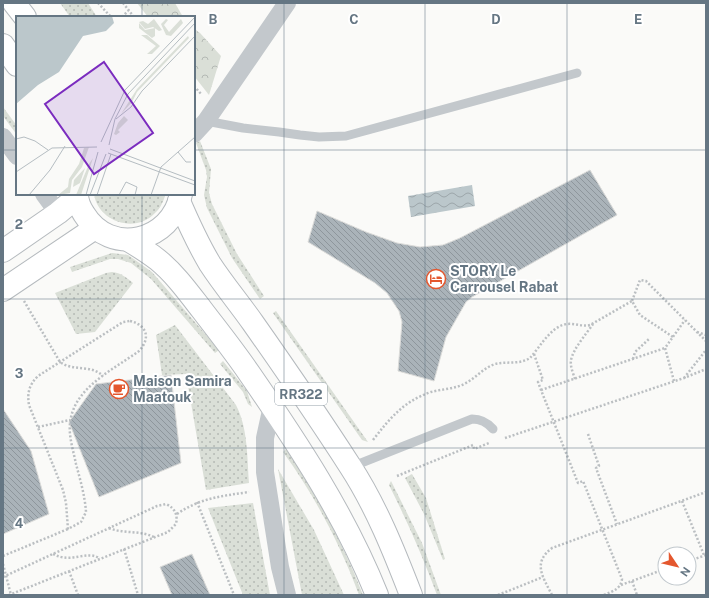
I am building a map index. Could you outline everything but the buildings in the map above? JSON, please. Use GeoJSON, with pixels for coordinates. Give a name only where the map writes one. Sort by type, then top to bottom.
{"type":"FeatureCollection","features":[{"type":"Feature","properties":{"kind":"main road"},"geometry":{"type":"LineString","coordinates":[[14,3],[24,16]]}},
{"type":"Feature","properties":{"kind":"main road"},"geometry":{"type":"LineString","coordinates":[[3,45],[16,64]]}},
{"type":"Feature","properties":{"kind":"main road"},"geometry":{"type":"LineString","coordinates":[[3,251],[58,213],[77,196]]}},
{"type":"Feature","properties":{"kind":"main road","name":"RR322"},"geometry":{"type":"LineString","coordinates":[[77,196],[80,209],[95,228],[110,236],[128,240],[159,260],[184,287],[232,350],[272,406],[327,491],[351,536],[377,595]]}},
{"type":"Feature","properties":{"kind":"main road","name":"RR322"},"geometry":{"type":"LineString","coordinates":[[128,240],[145,237],[160,229],[169,221],[175,212],[180,197]]}},
{"type":"Feature","properties":{"kind":"main road","name":"RR322"},"geometry":{"type":"LineString","coordinates":[[180,197],[199,244],[210,264],[252,322],[351,467],[380,521],[400,565],[411,595]]}},
{"type":"Feature","properties":{"kind":"main road"},"geometry":{"type":"LineString","coordinates":[[3,290],[95,228]]}},
{"type":"Feature","properties":{"kind":"street"},"geometry":{"type":"LineString","coordinates":[[200,128],[286,3]]}},
{"type":"Feature","properties":{"kind":"street"},"geometry":{"type":"LineString","coordinates":[[3,137],[16,155]]}},
{"type":"Feature","properties":{"kind":"street"},"geometry":{"type":"LineString","coordinates":[[45,195],[58,213]]}},
{"type":"Feature","properties":{"kind":"street"},"geometry":{"type":"LineString","coordinates":[[272,406],[265,438],[265,472],[280,567],[287,595]]}},
{"type":"Feature","properties":{"kind":"lane"},"geometry":{"type":"LineString","coordinates":[[200,128],[243,128],[319,137],[346,136],[577,73]]}},
{"type":"Feature","properties":{"kind":"lane"},"geometry":{"type":"LineString","coordinates":[[351,467],[472,419],[484,421],[493,429]]}},
{"type":"Feature","properties":{"kind":"path"},"geometry":{"type":"LineString","coordinates":[[98,3],[110,16]]}},
{"type":"Feature","properties":{"kind":"path"},"geometry":{"type":"LineString","coordinates":[[124,3],[128,11],[133,16]]}},
{"type":"Feature","properties":{"kind":"path"},"geometry":{"type":"LineString","coordinates":[[123,16],[128,11]]}},
{"type":"Feature","properties":{"kind":"path"},"geometry":{"type":"LineString","coordinates":[[373,440],[395,413],[420,397],[465,383],[496,364],[520,363],[530,358],[559,326],[572,324],[585,326],[594,323],[632,301],[640,280],[646,281],[706,341]]}},
{"type":"Feature","properties":{"kind":"path"},"geometry":{"type":"LineString","coordinates":[[23,299],[60,362],[68,366],[94,370],[103,376]]}},
{"type":"Feature","properties":{"kind":"path"},"geometry":{"type":"LineString","coordinates":[[632,301],[640,315],[673,337]]}},
{"type":"Feature","properties":{"kind":"path"},"geometry":{"type":"LineString","coordinates":[[541,390],[665,348],[685,320]]}},
{"type":"Feature","properties":{"kind":"path"},"geometry":{"type":"LineString","coordinates":[[3,556],[68,529],[81,522],[86,512],[70,434],[70,420],[74,406],[82,394],[92,384],[144,346],[146,340],[142,326],[130,321],[123,322],[38,376],[28,392],[29,405],[63,490],[66,503],[68,529]]}},
{"type":"Feature","properties":{"kind":"path"},"geometry":{"type":"LineString","coordinates":[[575,379],[572,369],[572,360],[575,351],[594,323]]}},
{"type":"Feature","properties":{"kind":"path"},"geometry":{"type":"LineString","coordinates":[[697,332],[706,335]]}},
{"type":"Feature","properties":{"kind":"path"},"geometry":{"type":"LineString","coordinates":[[634,359],[635,352],[649,339]]}},
{"type":"Feature","properties":{"kind":"path"},"geometry":{"type":"LineString","coordinates":[[665,348],[674,382]]}},
{"type":"Feature","properties":{"kind":"path"},"geometry":{"type":"LineString","coordinates":[[684,378],[706,350]]}},
{"type":"Feature","properties":{"kind":"path"},"geometry":{"type":"LineString","coordinates":[[534,354],[543,380],[538,382],[541,390],[578,483],[583,481],[622,579],[621,585]]}},
{"type":"Feature","properties":{"kind":"path"},"geometry":{"type":"LineString","coordinates":[[503,439],[553,421],[674,382],[706,369]]}},
{"type":"Feature","properties":{"kind":"path"},"geometry":{"type":"LineString","coordinates":[[38,427],[70,420]]}},
{"type":"Feature","properties":{"kind":"path"},"geometry":{"type":"LineString","coordinates":[[588,434],[599,466],[596,468],[617,524]]}},
{"type":"Feature","properties":{"kind":"path"},"geometry":{"type":"LineString","coordinates":[[397,476],[473,445],[474,449],[496,441]]}},
{"type":"Feature","properties":{"kind":"path"},"geometry":{"type":"LineString","coordinates":[[177,514],[197,502],[208,498],[253,491]]}},
{"type":"Feature","properties":{"kind":"path"},"geometry":{"type":"LineString","coordinates":[[552,595],[540,570],[540,563],[547,552],[552,548],[706,492]]}},
{"type":"Feature","properties":{"kind":"path"},"geometry":{"type":"LineString","coordinates":[[682,501],[705,555]]}},
{"type":"Feature","properties":{"kind":"path"},"geometry":{"type":"LineString","coordinates":[[197,502],[234,595]]}},
{"type":"Feature","properties":{"kind":"path"},"geometry":{"type":"LineString","coordinates":[[3,564],[4,577],[10,595],[173,529],[176,524],[177,514],[171,506],[161,504],[4,577]]}},
{"type":"Feature","properties":{"kind":"path"},"geometry":{"type":"LineString","coordinates":[[109,528],[120,531],[143,533],[154,537]]}},
{"type":"Feature","properties":{"kind":"path"},"geometry":{"type":"LineString","coordinates":[[124,549],[138,595]]}},
{"type":"Feature","properties":{"kind":"path"},"geometry":{"type":"LineString","coordinates":[[53,554],[66,558],[91,555],[100,559]]}},
{"type":"Feature","properties":{"kind":"path"},"geometry":{"type":"LineString","coordinates":[[69,571],[78,595]]}},
{"type":"Feature","properties":{"kind":"path"},"geometry":{"type":"LineString","coordinates":[[604,595],[616,590],[621,585],[657,572]]}},
{"type":"Feature","properties":{"kind":"path"},"geometry":{"type":"LineString","coordinates":[[498,595],[543,577]]}},
{"type":"Feature","properties":{"kind":"path"},"geometry":{"type":"LineString","coordinates":[[632,581],[637,595]]}},
{"type":"Feature","properties":{"kind":"green space"},"geometry":{"type":"Polygon","coordinates":[[[60,3],[88,3],[96,16],[69,16],[60,3]]]}},
{"type":"Feature","properties":{"kind":"green space"},"geometry":{"type":"Polygon","coordinates":[[[137,3],[175,3],[182,16],[147,16],[137,3]]]}},
{"type":"Feature","properties":{"kind":"green space"},"geometry":{"type":"Polygon","coordinates":[[[195,30],[200,33],[221,56],[209,95],[195,77],[195,30]]]}},
{"type":"Feature","properties":{"kind":"green space"},"geometry":{"type":"Polygon","coordinates":[[[3,107],[16,125],[16,134],[3,116],[3,107]]]}},
{"type":"Feature","properties":{"kind":"green space"},"geometry":{"type":"Polygon","coordinates":[[[200,141],[211,169],[209,193],[212,204],[237,254],[264,296],[260,299],[232,258],[207,208],[204,195],[207,177],[206,170],[196,143],[200,141]]]}},
{"type":"Feature","properties":{"kind":"green space"},"geometry":{"type":"Polygon","coordinates":[[[94,195],[166,195],[159,209],[147,219],[138,223],[128,224],[110,218],[97,204],[94,195]]]}},
{"type":"Feature","properties":{"kind":"green space"},"geometry":{"type":"Polygon","coordinates":[[[112,253],[128,255],[152,272],[219,350],[215,353],[151,279],[131,263],[118,259],[110,259],[72,272],[70,267],[112,253]]]}},
{"type":"Feature","properties":{"kind":"green space"},"geometry":{"type":"Polygon","coordinates":[[[112,272],[118,273],[133,283],[95,332],[76,334],[55,293],[112,272]]]}},
{"type":"Feature","properties":{"kind":"green space"},"geometry":{"type":"Polygon","coordinates":[[[276,311],[368,442],[362,440],[273,313],[276,311]]]}},
{"type":"Feature","properties":{"kind":"green space"},"geometry":{"type":"Polygon","coordinates":[[[175,325],[236,405],[245,433],[249,483],[206,490],[186,374],[162,375],[156,335],[175,325]]]}},
{"type":"Feature","properties":{"kind":"green space"},"geometry":{"type":"Polygon","coordinates":[[[223,361],[247,391],[252,407],[248,404],[243,392],[220,364],[223,361]]]}},
{"type":"Feature","properties":{"kind":"green space"},"geometry":{"type":"Polygon","coordinates":[[[286,449],[329,520],[363,595],[359,595],[344,557],[316,503],[283,452],[286,449]]]}},
{"type":"Feature","properties":{"kind":"green space"},"geometry":{"type":"Polygon","coordinates":[[[278,469],[314,530],[344,595],[302,595],[278,469]]]}},
{"type":"Feature","properties":{"kind":"green space"},"geometry":{"type":"Polygon","coordinates":[[[412,474],[426,498],[445,559],[443,560],[424,514],[405,478],[412,474]]]}},
{"type":"Feature","properties":{"kind":"green space"},"geometry":{"type":"Polygon","coordinates":[[[391,481],[422,543],[441,595],[437,595],[414,539],[389,485],[391,481]]]}},
{"type":"Feature","properties":{"kind":"green space"},"geometry":{"type":"Polygon","coordinates":[[[253,503],[270,595],[243,595],[208,508],[253,503]]]}},
{"type":"Feature","properties":{"kind":"water"},"geometry":{"type":"Polygon","coordinates":[[[472,185],[475,206],[411,217],[408,196],[472,185]]]}},
{"type":"Feature","properties":{"kind":"place","name":"STORY Le Carrousel Rabat"},"geometry":{"type":"Point","coordinates":[436,279]}},
{"type":"Feature","properties":{"kind":"place","name":"Maison Samira Maatouk"},"geometry":{"type":"Point","coordinates":[119,389]}}]}
